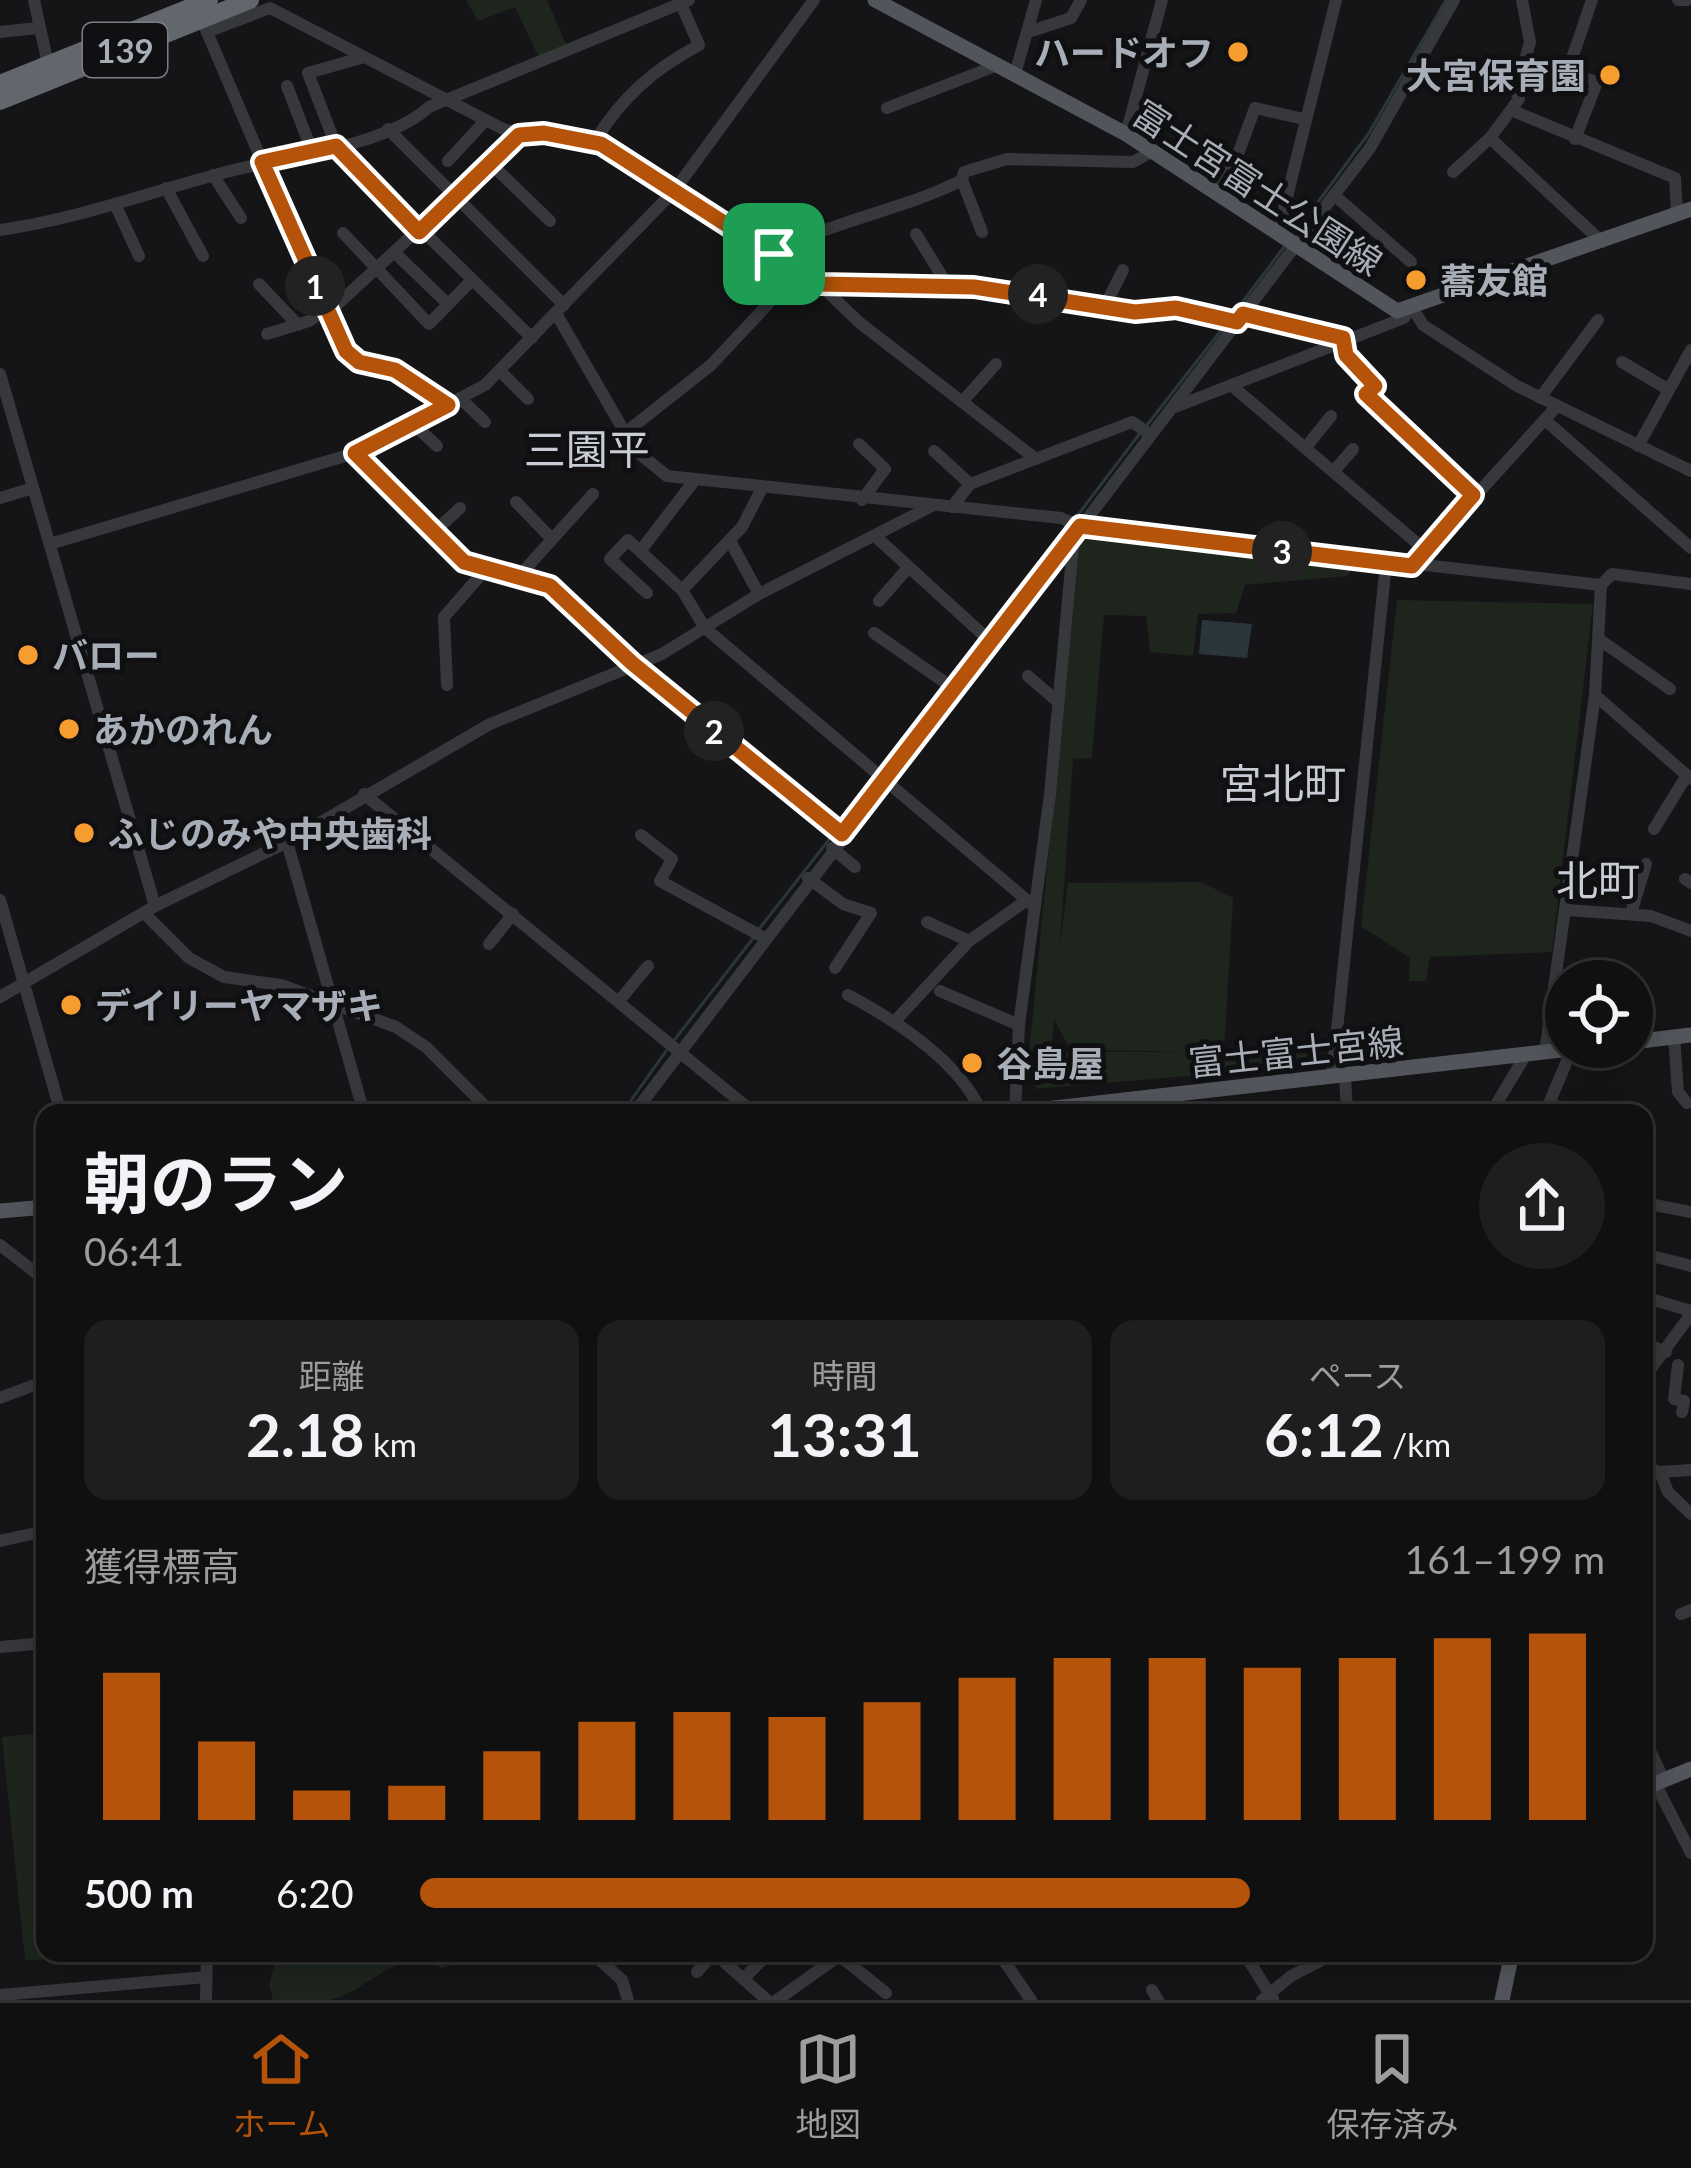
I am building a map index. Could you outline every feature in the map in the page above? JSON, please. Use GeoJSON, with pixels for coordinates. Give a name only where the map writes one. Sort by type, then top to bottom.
{"type":"FeatureCollection","features":[{"type":"Feature","properties":{"kind":"highway","name":"139"},"geometry":{"type":"LineString","coordinates":[[0,84],[209,0]]}},
{"type":"Feature","properties":{"kind":"highway","name":"139"},"geometry":{"type":"LineString","coordinates":[[0,100],[204,26],[250,0]]}},
{"type":"Feature","properties":{"kind":"main road","name":"富士宮富士公園線"},"geometry":{"type":"LineString","coordinates":[[875,0],[1126,134],[1388,307],[1411,311]]}},
{"type":"Feature","properties":{"kind":"main road"},"geometry":{"type":"LineString","coordinates":[[1411,311],[1684,212]]}},
{"type":"Feature","properties":{"kind":"main road"},"geometry":{"type":"LineString","coordinates":[[1653,1040],[1683,1036]]}},
{"type":"Feature","properties":{"kind":"main road","name":"富士富士宮線"},"geometry":{"type":"LineString","coordinates":[[1094,1104],[1545,1052]]}},
{"type":"Feature","properties":{"kind":"main road"},"geometry":{"type":"LineString","coordinates":[[0,1211],[36,1208]]}},
{"type":"Feature","properties":{"kind":"main road"},"geometry":{"type":"LineString","coordinates":[[1654,1784],[1691,1769]]}},
{"type":"Feature","properties":{"kind":"main road"},"geometry":{"type":"LineString","coordinates":[[1502,2000],[1510,1962]]}},
{"type":"Feature","properties":{"kind":"street"},"geometry":{"type":"LineString","coordinates":[[34,0],[48,64]]}},
{"type":"Feature","properties":{"kind":"street"},"geometry":{"type":"LineString","coordinates":[[50,544],[355,453],[454,402],[500,371],[674,191],[814,0]]}},
{"type":"Feature","properties":{"kind":"street"},"geometry":{"type":"LineString","coordinates":[[1015,74],[1036,0]]}},
{"type":"Feature","properties":{"kind":"street"},"geometry":{"type":"LineString","coordinates":[[1028,32],[1070,18],[1081,0]]}},
{"type":"Feature","properties":{"kind":"street"},"geometry":{"type":"LineString","coordinates":[[1126,134],[1162,0]]}},
{"type":"Feature","properties":{"kind":"street"},"geometry":{"type":"LineString","coordinates":[[1278,233],[1336,0]]}},
{"type":"Feature","properties":{"kind":"street"},"geometry":{"type":"LineString","coordinates":[[639,1104],[671,1050],[758,934],[832,848],[838,831],[879,777],[1146,432],[1174,407],[1235,319],[1370,148],[1454,0]]}},
{"type":"Feature","properties":{"kind":"street"},"geometry":{"type":"LineString","coordinates":[[1453,172],[1490,138],[1511,110],[1530,42],[1522,0]]}},
{"type":"Feature","properties":{"kind":"street"},"geometry":{"type":"LineString","coordinates":[[1567,74],[1592,0]]}},
{"type":"Feature","properties":{"kind":"street"},"geometry":{"type":"LineString","coordinates":[[0,230],[115,204],[388,129],[685,2],[699,45],[657,68],[631,92],[595,141]]}},
{"type":"Feature","properties":{"kind":"street"},"geometry":{"type":"LineString","coordinates":[[485,422],[395,370],[359,362],[346,351],[204,26],[270,8],[484,121],[519,135],[595,141],[819,284],[1036,459]]}},
{"type":"Feature","properties":{"kind":"street"},"geometry":{"type":"LineString","coordinates":[[0,32],[38,28]]}},
{"type":"Feature","properties":{"kind":"street"},"geometry":{"type":"LineString","coordinates":[[364,57],[308,74],[336,146],[532,338]]}},
{"type":"Feature","properties":{"kind":"street"},"geometry":{"type":"LineString","coordinates":[[1527,61],[1597,82],[1575,139]]}},
{"type":"Feature","properties":{"kind":"street"},"geometry":{"type":"LineString","coordinates":[[887,108],[998,65]]}},
{"type":"Feature","properties":{"kind":"street"},"geometry":{"type":"LineString","coordinates":[[287,86],[312,152]]}},
{"type":"Feature","properties":{"kind":"street"},"geometry":{"type":"LineString","coordinates":[[1211,188],[1238,154],[1255,108],[1304,119]]}},
{"type":"Feature","properties":{"kind":"street"},"geometry":{"type":"LineString","coordinates":[[1511,110],[1676,178],[1684,212]]}},
{"type":"Feature","properties":{"kind":"street"},"geometry":{"type":"LineString","coordinates":[[448,161],[484,121]]}},
{"type":"Feature","properties":{"kind":"street"},"geometry":{"type":"LineString","coordinates":[[388,129],[560,310],[626,433],[650,465],[694,482],[952,507],[1386,564],[1601,585]]}},
{"type":"Feature","properties":{"kind":"street"},"geometry":{"type":"LineString","coordinates":[[267,334],[326,312],[377,273],[519,135]]}},
{"type":"Feature","properties":{"kind":"street"},"geometry":{"type":"LineString","coordinates":[[1490,138],[1602,242]]}},
{"type":"Feature","properties":{"kind":"street"},"geometry":{"type":"LineString","coordinates":[[982,232],[962,180],[964,172],[1006,159],[1133,162],[1153,151]]}},
{"type":"Feature","properties":{"kind":"street"},"geometry":{"type":"LineString","coordinates":[[490,163],[550,221]]}},
{"type":"Feature","properties":{"kind":"street"},"geometry":{"type":"LineString","coordinates":[[213,175],[241,218]]}},
{"type":"Feature","properties":{"kind":"street"},"geometry":{"type":"LineString","coordinates":[[774,254],[850,219],[927,198],[962,180]]}},
{"type":"Feature","properties":{"kind":"street"},"geometry":{"type":"LineString","coordinates":[[166,188],[202,256]]}},
{"type":"Feature","properties":{"kind":"street"},"geometry":{"type":"LineString","coordinates":[[1334,195],[1411,262]]}},
{"type":"Feature","properties":{"kind":"street"},"geometry":{"type":"LineString","coordinates":[[115,204],[139,256]]}},
{"type":"Feature","properties":{"kind":"street"},"geometry":{"type":"LineString","coordinates":[[343,233],[428,324],[472,280]]}},
{"type":"Feature","properties":{"kind":"street"},"geometry":{"type":"LineString","coordinates":[[916,234],[948,286]]}},
{"type":"Feature","properties":{"kind":"street"},"geometry":{"type":"LineString","coordinates":[[397,255],[448,304]]}},
{"type":"Feature","properties":{"kind":"street"},"geometry":{"type":"LineString","coordinates":[[1104,308],[1123,270]]}},
{"type":"Feature","properties":{"kind":"street"},"geometry":{"type":"LineString","coordinates":[[626,433],[712,365],[800,271]]}},
{"type":"Feature","properties":{"kind":"street"},"geometry":{"type":"LineString","coordinates":[[259,284],[298,325]]}},
{"type":"Feature","properties":{"kind":"street"},"geometry":{"type":"LineString","coordinates":[[819,284],[948,286],[1064,297],[1135,312],[1176,308],[1343,338]]}},
{"type":"Feature","properties":{"kind":"street"},"geometry":{"type":"LineString","coordinates":[[1174,407],[1411,311],[1423,325],[1540,398],[1691,470]]}},
{"type":"Feature","properties":{"kind":"street"},"geometry":{"type":"LineString","coordinates":[[1540,398],[1598,320]]}},
{"type":"Feature","properties":{"kind":"street"},"geometry":{"type":"LineString","coordinates":[[1343,338],[1346,355],[1375,386],[1366,394],[1473,495]]}},
{"type":"Feature","properties":{"kind":"street"},"geometry":{"type":"LineString","coordinates":[[1638,446],[1691,350]]}},
{"type":"Feature","properties":{"kind":"street"},"geometry":{"type":"LineString","coordinates":[[1622,362],[1669,390]]}},
{"type":"Feature","properties":{"kind":"street"},"geometry":{"type":"LineString","coordinates":[[962,402],[996,364]]}},
{"type":"Feature","properties":{"kind":"street"},"geometry":{"type":"LineString","coordinates":[[500,371],[528,399]]}},
{"type":"Feature","properties":{"kind":"street"},"geometry":{"type":"LineString","coordinates":[[0,374],[149,910],[204,968],[382,1020],[426,1047],[484,1104]]}},
{"type":"Feature","properties":{"kind":"street"},"geometry":{"type":"LineString","coordinates":[[1231,385],[1424,549]]}},
{"type":"Feature","properties":{"kind":"street"},"geometry":{"type":"LineString","coordinates":[[1412,566],[1557,406]]}},
{"type":"Feature","properties":{"kind":"street"},"geometry":{"type":"LineString","coordinates":[[1306,447],[1331,416]]}},
{"type":"Feature","properties":{"kind":"street"},"geometry":{"type":"LineString","coordinates":[[1545,420],[1691,548]]}},
{"type":"Feature","properties":{"kind":"street"},"geometry":{"type":"LineString","coordinates":[[411,422],[437,446]]}},
{"type":"Feature","properties":{"kind":"street"},"geometry":{"type":"LineString","coordinates":[[952,507],[970,484],[1132,422],[1146,432]]}},
{"type":"Feature","properties":{"kind":"street"},"geometry":{"type":"LineString","coordinates":[[859,444],[885,469],[862,500]]}},
{"type":"Feature","properties":{"kind":"street"},"geometry":{"type":"LineString","coordinates":[[1334,471],[1353,449]]}},
{"type":"Feature","properties":{"kind":"street"},"geometry":{"type":"LineString","coordinates":[[934,451],[970,484]]}},
{"type":"Feature","properties":{"kind":"street"},"geometry":{"type":"LineString","coordinates":[[355,453],[464,562],[550,586],[632,663],[838,831]]}},
{"type":"Feature","properties":{"kind":"street"},"geometry":{"type":"LineString","coordinates":[[641,550],[694,482]]}},
{"type":"Feature","properties":{"kind":"street"},"geometry":{"type":"LineString","coordinates":[[0,498],[33,488]]}},
{"type":"Feature","properties":{"kind":"street"},"geometry":{"type":"LineString","coordinates":[[682,590],[730,541],[762,488]]}},
{"type":"Feature","properties":{"kind":"street"},"geometry":{"type":"LineString","coordinates":[[520,575],[592,494]]}},
{"type":"Feature","properties":{"kind":"street"},"geometry":{"type":"LineString","coordinates":[[516,502],[551,538]]}},
{"type":"Feature","properties":{"kind":"street"},"geometry":{"type":"LineString","coordinates":[[0,997],[149,910],[287,842],[490,724],[662,654],[759,594],[933,506]]}},
{"type":"Feature","properties":{"kind":"street"},"geometry":{"type":"LineString","coordinates":[[435,531],[460,508]]}},
{"type":"Feature","properties":{"kind":"street"},"geometry":{"type":"LineString","coordinates":[[1014,1104],[1074,526]]}},
{"type":"Feature","properties":{"kind":"street"},"geometry":{"type":"LineString","coordinates":[[875,536],[987,639]]}},
{"type":"Feature","properties":{"kind":"street"},"geometry":{"type":"LineString","coordinates":[[646,593],[610,560],[628,540],[682,590],[705,628],[1031,904]]}},
{"type":"Feature","properties":{"kind":"street"},"geometry":{"type":"LineString","coordinates":[[730,541],[759,594]]}},
{"type":"Feature","properties":{"kind":"street"},"geometry":{"type":"LineString","coordinates":[[1345,1104],[1338,1077],[1386,564]]}},
{"type":"Feature","properties":{"kind":"street"},"geometry":{"type":"LineString","coordinates":[[880,602],[907,569]]}},
{"type":"Feature","properties":{"kind":"street"},"geometry":{"type":"LineString","coordinates":[[447,685],[444,617],[485,570]]}},
{"type":"Feature","properties":{"kind":"street"},"geometry":{"type":"LineString","coordinates":[[1559,960],[1594,695],[1601,585],[1612,574],[1691,584]]}},
{"type":"Feature","properties":{"kind":"street"},"geometry":{"type":"LineString","coordinates":[[874,633],[950,686]]}},
{"type":"Feature","properties":{"kind":"street"},"geometry":{"type":"LineString","coordinates":[[1600,640],[1670,689]]}},
{"type":"Feature","properties":{"kind":"street"},"geometry":{"type":"LineString","coordinates":[[1028,676],[1057,701]]}},
{"type":"Feature","properties":{"kind":"street"},"geometry":{"type":"LineString","coordinates":[[1594,695],[1689,777],[1654,829]]}},
{"type":"Feature","properties":{"kind":"street"},"geometry":{"type":"LineString","coordinates":[[364,794],[742,1104]]}},
{"type":"Feature","properties":{"kind":"street"},"geometry":{"type":"LineString","coordinates":[[641,836],[672,859],[660,881],[758,934]]}},
{"type":"Feature","properties":{"kind":"street"},"geometry":{"type":"LineString","coordinates":[[287,842],[362,1104]]}},
{"type":"Feature","properties":{"kind":"street"},"geometry":{"type":"LineString","coordinates":[[832,848],[855,867]]}},
{"type":"Feature","properties":{"kind":"street"},"geometry":{"type":"LineString","coordinates":[[1631,914],[1646,864]]}},
{"type":"Feature","properties":{"kind":"street"},"geometry":{"type":"LineString","coordinates":[[808,878],[828,896],[871,913],[835,968]]}},
{"type":"Feature","properties":{"kind":"street"},"geometry":{"type":"LineString","coordinates":[[0,901],[59,1104]]}},
{"type":"Feature","properties":{"kind":"street"},"geometry":{"type":"LineString","coordinates":[[896,1020],[969,941],[1031,904]]}},
{"type":"Feature","properties":{"kind":"street"},"geometry":{"type":"LineString","coordinates":[[1567,910],[1631,914],[1691,931]]}},
{"type":"Feature","properties":{"kind":"street"},"geometry":{"type":"LineString","coordinates":[[489,944],[513,914]]}},
{"type":"Feature","properties":{"kind":"street"},"geometry":{"type":"LineString","coordinates":[[927,922],[969,941]]}},
{"type":"Feature","properties":{"kind":"street"},"geometry":{"type":"LineString","coordinates":[[619,1001],[648,966]]}},
{"type":"Feature","properties":{"kind":"street"},"geometry":{"type":"LineString","coordinates":[[940,991],[1019,1025]]}},
{"type":"Feature","properties":{"kind":"street"},"geometry":{"type":"LineString","coordinates":[[848,994],[896,1020],[969,1089],[977,1104]]}},
{"type":"Feature","properties":{"kind":"street"},"geometry":{"type":"LineString","coordinates":[[1683,1036],[1678,1092],[1687,1103]]}},
{"type":"Feature","properties":{"kind":"street"},"geometry":{"type":"LineString","coordinates":[[1496,1104],[1525,1056]]}},
{"type":"Feature","properties":{"kind":"street"},"geometry":{"type":"LineString","coordinates":[[1550,1104],[1569,1068]]}},
{"type":"Feature","properties":{"kind":"street"},"geometry":{"type":"LineString","coordinates":[[1653,1205],[1691,1212]]}},
{"type":"Feature","properties":{"kind":"street"},"geometry":{"type":"LineString","coordinates":[[0,1245],[36,1273]]}},
{"type":"Feature","properties":{"kind":"street"},"geometry":{"type":"LineString","coordinates":[[1653,1256],[1691,1266]]}},
{"type":"Feature","properties":{"kind":"street"},"geometry":{"type":"LineString","coordinates":[[1653,1300],[1691,1313],[1653,1368]]}},
{"type":"Feature","properties":{"kind":"street"},"geometry":{"type":"LineString","coordinates":[[1653,1349],[1685,1366],[1674,1399],[1684,1401],[1682,1412]]}},
{"type":"Feature","properties":{"kind":"street"},"geometry":{"type":"LineString","coordinates":[[0,1398],[36,1384]]}},
{"type":"Feature","properties":{"kind":"street"},"geometry":{"type":"LineString","coordinates":[[1653,1470],[1691,1471]]}},
{"type":"Feature","properties":{"kind":"street"},"geometry":{"type":"LineString","coordinates":[[1660,1472],[1668,1492],[1691,1514]]}},
{"type":"Feature","properties":{"kind":"street"},"geometry":{"type":"LineString","coordinates":[[0,1541],[36,1533]]}},
{"type":"Feature","properties":{"kind":"street"},"geometry":{"type":"LineString","coordinates":[[0,1647],[36,1644]]}},
{"type":"Feature","properties":{"kind":"street"},"geometry":{"type":"LineString","coordinates":[[1654,1784],[1691,1853]]}},
{"type":"Feature","properties":{"kind":"street"},"geometry":{"type":"LineString","coordinates":[[206,1962],[206,2000]]}},
{"type":"Feature","properties":{"kind":"street"},"geometry":{"type":"LineString","coordinates":[[602,1962],[622,1980],[628,2000]]}},
{"type":"Feature","properties":{"kind":"street"},"geometry":{"type":"LineString","coordinates":[[697,1972],[706,1962]]}},
{"type":"Feature","properties":{"kind":"street"},"geometry":{"type":"LineString","coordinates":[[725,1962],[767,2000]]}},
{"type":"Feature","properties":{"kind":"street"},"geometry":{"type":"LineString","coordinates":[[744,1978],[760,1962]]}},
{"type":"Feature","properties":{"kind":"street"},"geometry":{"type":"LineString","coordinates":[[777,2000],[832,1962]]}},
{"type":"Feature","properties":{"kind":"street"},"geometry":{"type":"LineString","coordinates":[[850,1962],[886,1993]]}},
{"type":"Feature","properties":{"kind":"street"},"geometry":{"type":"LineString","coordinates":[[1005,1962],[1031,2000]]}},
{"type":"Feature","properties":{"kind":"street"},"geometry":{"type":"LineString","coordinates":[[1249,1962],[1269,1998],[1323,1962]]}},
{"type":"Feature","properties":{"kind":"street"},"geometry":{"type":"LineString","coordinates":[[0,1995],[206,1977]]}},
{"type":"Feature","properties":{"kind":"shaded area"},"geometry":{"type":"Polygon","coordinates":[[[466,0],[547,0],[566,44],[538,56],[515,7],[478,21],[466,0]]]}},
{"type":"Feature","properties":{"kind":"shaded area"},"geometry":{"type":"Polygon","coordinates":[[[1079,537],[1358,563],[1347,576],[1245,585],[1236,613],[1198,614],[1193,656],[1150,652],[1146,616],[1104,615],[1092,758],[1073,759],[1060,944],[1068,883],[1201,882],[1233,898],[1224,1051],[1308,1051],[1303,1066],[1036,1089],[1028,1064],[1079,537]],[[1054,1020],[1051,1052],[1184,1051],[1071,1050],[1054,1020]]]}},
{"type":"Feature","properties":{"kind":"shaded area"},"geometry":{"type":"Polygon","coordinates":[[[1397,600],[1593,604],[1552,952],[1430,957],[1426,981],[1409,981],[1410,958],[1361,926],[1397,600]]]}},
{"type":"Feature","properties":{"kind":"shaded area"},"geometry":{"type":"Polygon","coordinates":[[[1202,620],[1252,624],[1247,658],[1199,654],[1202,620]]]}},
{"type":"Feature","properties":{"kind":"shaded area"},"geometry":{"type":"Polygon","coordinates":[[[36,1733],[36,1960],[25,1960],[2,1737],[36,1733]]]}},
{"type":"Feature","properties":{"kind":"shaded area"},"geometry":{"type":"Polygon","coordinates":[[[275,1962],[408,1962],[330,2000],[273,2000],[269,1984],[275,1962]]]}},
{"type":"Feature","properties":{"kind":"shaded area"},"geometry":{"type":"Polygon","coordinates":[[[426,1962],[459,1962],[442,1968],[426,1962]]]}},
{"type":"Feature","properties":{"kind":"waterway"},"geometry":{"type":"LineString","coordinates":[[1295,233],[1369,133],[1446,0]]}},
{"type":"Feature","properties":{"kind":"waterway"},"geometry":{"type":"LineString","coordinates":[[1232,316],[1284,247]]}},
{"type":"Feature","properties":{"kind":"waterway"},"geometry":{"type":"LineString","coordinates":[[1147,425],[1226,324]]}},
{"type":"Feature","properties":{"kind":"waterway"},"geometry":{"type":"LineString","coordinates":[[1074,520],[1141,432]]}},
{"type":"Feature","properties":{"kind":"waterway"},"geometry":{"type":"LineString","coordinates":[[987,634],[1068,528]]}},
{"type":"Feature","properties":{"kind":"waterway"},"geometry":{"type":"LineString","coordinates":[[950,682],[981,642]]}},
{"type":"Feature","properties":{"kind":"waterway"},"geometry":{"type":"LineString","coordinates":[[880,772],[944,690]]}},
{"type":"Feature","properties":{"kind":"waterway"},"geometry":{"type":"LineString","coordinates":[[840,825],[874,780]]}},
{"type":"Feature","properties":{"kind":"waterway"},"geometry":{"type":"LineString","coordinates":[[759,929],[835,832]]}},
{"type":"Feature","properties":{"kind":"waterway"},"geometry":{"type":"LineString","coordinates":[[672,1043],[754,937]]}},
{"type":"Feature","properties":{"kind":"waterway"},"geometry":{"type":"LineString","coordinates":[[628,1104],[666,1051]]}},
{"type":"Feature","properties":{"kind":"place","name":"ハードオフ"},"geometry":{"type":"Point","coordinates":[1238,52]}},
{"type":"Feature","properties":{"kind":"place","name":"大宮保育園"},"geometry":{"type":"Point","coordinates":[1610,75]}},
{"type":"Feature","properties":{"kind":"place","name":"蕎友館"},"geometry":{"type":"Point","coordinates":[1416,280]}},
{"type":"Feature","properties":{"kind":"place","name":"バロー"},"geometry":{"type":"Point","coordinates":[28,655]}},
{"type":"Feature","properties":{"kind":"place","name":"あかのれん"},"geometry":{"type":"Point","coordinates":[69,729]}},
{"type":"Feature","properties":{"kind":"place","name":"ふじのみや中央歯科"},"geometry":{"type":"Point","coordinates":[84,833]}},
{"type":"Feature","properties":{"kind":"place","name":"デイリーヤマザキ"},"geometry":{"type":"Point","coordinates":[71,1005]}},
{"type":"Feature","properties":{"kind":"place","name":"谷島屋"},"geometry":{"type":"Point","coordinates":[972,1063]}},
{"type":"Feature","properties":{"kind":"district","name":"三園平"},"geometry":{"type":"Point","coordinates":[587,449]}},
{"type":"Feature","properties":{"kind":"district","name":"宮北町"},"geometry":{"type":"Point","coordinates":[1283,783]}},
{"type":"Feature","properties":{"kind":"district","name":"北町"},"geometry":{"type":"Point","coordinates":[1598,880]}},
{"type":"Feature","properties":{"kind":"route"},"geometry":{"type":"LineString","coordinates":[[544,133],[595,141],[774,254],[819,284],[974,287],[1064,297],[1135,312],[1176,308],[1237,322],[1243,314],[1343,338],[1346,355],[1375,386],[1366,394],[1473,495],[1412,566],[1080,526],[842,834],[632,663],[550,586],[464,562],[355,453],[448,405],[395,370],[359,362],[346,351],[262,162],[336,146],[419,232],[519,135],[544,133]]}}]}
